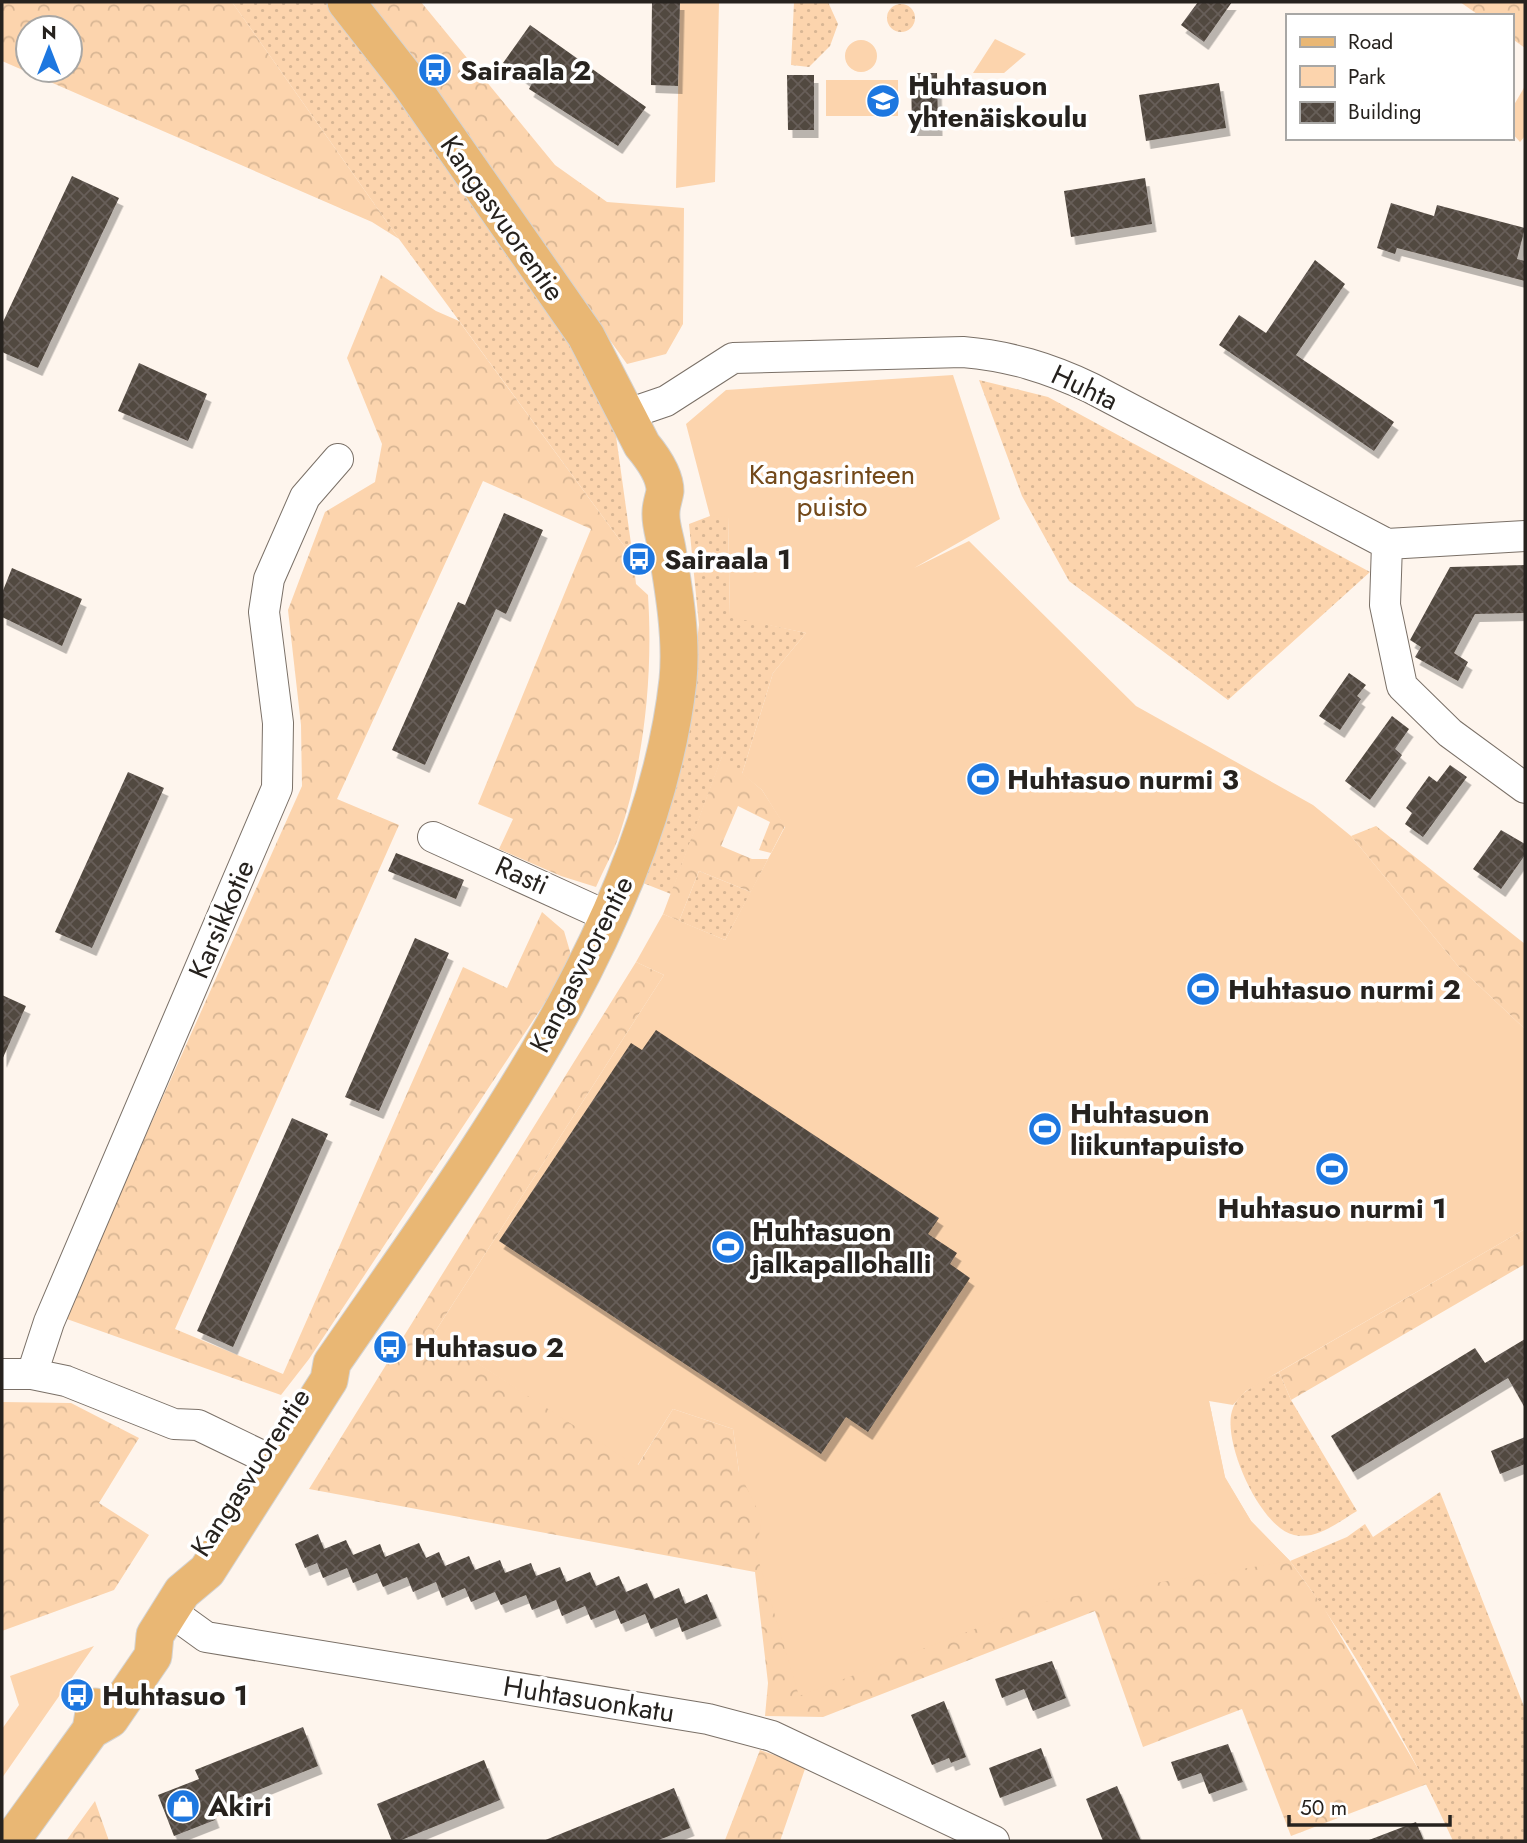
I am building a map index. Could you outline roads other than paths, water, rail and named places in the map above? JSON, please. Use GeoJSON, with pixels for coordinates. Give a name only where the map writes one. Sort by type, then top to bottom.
{"type":"FeatureCollection","features":[{"type":"Feature","properties":{"kind":"main road","name":"Kangasvuorentie"},"geometry":{"type":"LineString","coordinates":[[11,1841],[91,1730],[110,1719],[146,1667],[203,1539],[258,1466],[329,1380],[332,1363],[500,1112],[549,1032],[610,917],[645,832],[659,789],[678,678],[676,623],[661,513],[665,489],[654,459],[635,429],[586,336],[408,81],[346,2]]}},
{"type":"Feature","properties":{"kind":"street","name":"Huhta"},"geometry":{"type":"LineString","coordinates":[[635,429],[666,401],[733,358],[963,352],[999,355],[1057,372],[1091,388],[1387,544]]}},
{"type":"Feature","properties":{"kind":"street","name":"Karsikkotie"},"geometry":{"type":"LineString","coordinates":[[32,1374],[49,1322],[277,788],[280,756],[278,723],[264,611],[270,579],[305,497],[338,459]]}},
{"type":"Feature","properties":{"kind":"street"},"geometry":{"type":"LineString","coordinates":[[1525,536],[1387,544],[1385,606],[1402,686],[1450,733],[1525,788]]}},
{"type":"Feature","properties":{"kind":"street","name":"Rasti"},"geometry":{"type":"LineString","coordinates":[[433,837],[610,917]]}},
{"type":"Feature","properties":{"kind":"street"},"geometry":{"type":"LineString","coordinates":[[2,1374],[32,1374],[101,1392],[174,1424],[191,1441],[258,1466]]}},
{"type":"Feature","properties":{"kind":"street","name":"Huhtasuonkatu"},"geometry":{"type":"LineString","coordinates":[[169,1613],[206,1637],[708,1719],[772,1736],[994,1841]]}},
{"type":"Feature","properties":{"kind":"place","name":"Sairaala 2"},"geometry":{"type":"Point","coordinates":[435,70]}},
{"type":"Feature","properties":{"kind":"place","name":"Huhtasuon yhtenäiskoulu"},"geometry":{"type":"Point","coordinates":[883,101]}},
{"type":"Feature","properties":{"kind":"place","name":"Sairaala 1"},"geometry":{"type":"Point","coordinates":[639,559]}},
{"type":"Feature","properties":{"kind":"place","name":"Huhtasuo nurmi 3"},"geometry":{"type":"Point","coordinates":[983,779]}},
{"type":"Feature","properties":{"kind":"place","name":"Huhtasuo nurmi 2"},"geometry":{"type":"Point","coordinates":[1203,989]}},
{"type":"Feature","properties":{"kind":"place","name":"Huhtasuon liikuntapuisto"},"geometry":{"type":"Point","coordinates":[1045,1129]}},
{"type":"Feature","properties":{"kind":"place","name":"Huhtasuo nurmi 1"},"geometry":{"type":"Point","coordinates":[1332,1169]}},
{"type":"Feature","properties":{"kind":"place","name":"Huhtasuon jalkapallohalli"},"geometry":{"type":"Point","coordinates":[728,1247]}},
{"type":"Feature","properties":{"kind":"place","name":"Huhtasuo 2"},"geometry":{"type":"Point","coordinates":[390,1347]}},
{"type":"Feature","properties":{"kind":"place","name":"Huhtasuo 1"},"geometry":{"type":"Point","coordinates":[77,1695]}},
{"type":"Feature","properties":{"kind":"place","name":"Akiri"},"geometry":{"type":"Point","coordinates":[183,1806]}},
{"type":"Feature","properties":{"kind":"park label","name":"Kangasrinteen puisto"},"geometry":{"type":"Point","coordinates":[832,490]}}]}
